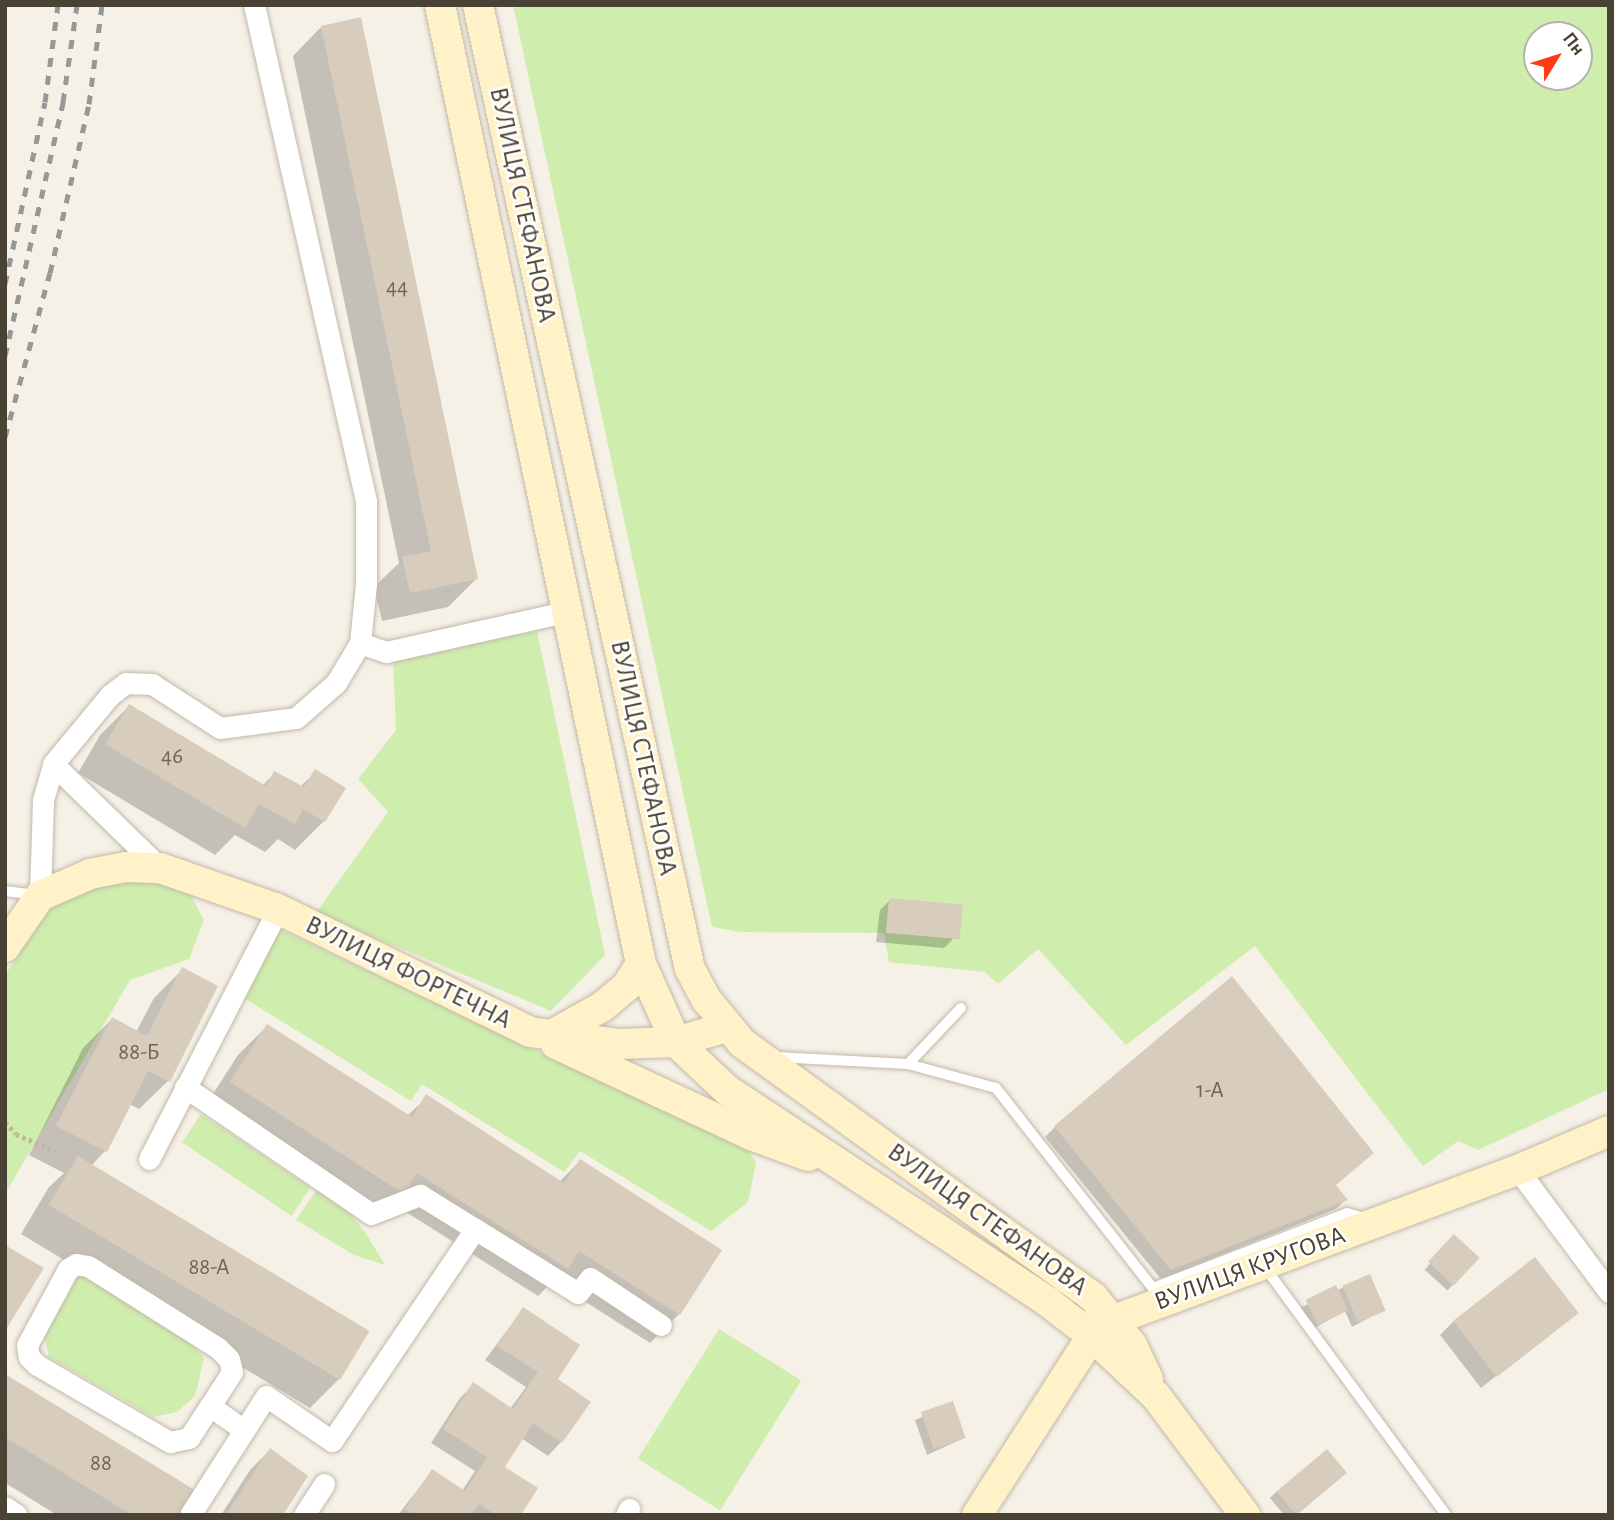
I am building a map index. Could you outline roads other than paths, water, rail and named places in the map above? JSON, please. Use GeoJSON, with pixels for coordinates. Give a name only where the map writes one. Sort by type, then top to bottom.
{"type":"FeatureCollection","features":[{"type":"Feature","properties":{"kind":"main road","name":"ВУЛИЦЯ СТЕФАНОВА"},"geometry":{"type":"LineString","coordinates":[[440,5],[641,964],[676,1042]]}},
{"type":"Feature","properties":{"kind":"main road","name":"ВУЛИЦЯ СТЕФАНОВА"},"geometry":{"type":"LineString","coordinates":[[478,5],[690,969],[726,1027],[759,1056],[1072,1280],[1103,1328]]}},
{"type":"Feature","properties":{"kind":"main road","name":"ВУЛИЦЯ ФОРТЕЧНА"},"geometry":{"type":"LineString","coordinates":[[40,896],[90,874],[126,867],[160,868],[278,909],[543,1032],[620,1044],[676,1042],[726,1027]]}},
{"type":"Feature","properties":{"kind":"main road"},"geometry":{"type":"LineString","coordinates":[[5,947],[40,896]]}},
{"type":"Feature","properties":{"kind":"main road"},"geometry":{"type":"LineString","coordinates":[[543,1032],[602,1007],[627,986],[641,964]]}},
{"type":"Feature","properties":{"kind":"main road"},"geometry":{"type":"LineString","coordinates":[[543,1032],[751,1135],[855,1173]]}},
{"type":"Feature","properties":{"kind":"main road"},"geometry":{"type":"LineString","coordinates":[[676,1042],[727,1090],[1048,1302],[1132,1345],[1156,1396],[1245,1515]]}},
{"type":"Feature","properties":{"kind":"main road","name":"ВУЛИЦЯ КРУГОВА"},"geometry":{"type":"LineString","coordinates":[[1103,1328],[1518,1170],[1609,1131]]}},
{"type":"Feature","properties":{"kind":"main road"},"geometry":{"type":"LineString","coordinates":[[977,1515],[1103,1328]]}},
{"type":"Feature","properties":{"kind":"street"},"geometry":{"type":"LineString","coordinates":[[40,896],[43,800],[52,764],[91,712],[126,683],[152,684],[220,727],[296,718],[336,682],[360,643],[366,584],[366,501],[254,5]]}},
{"type":"Feature","properties":{"kind":"street"},"geometry":{"type":"LineString","coordinates":[[360,643],[386,652],[569,611]]}},
{"type":"Feature","properties":{"kind":"street"},"geometry":{"type":"LineString","coordinates":[[52,764],[160,868]]}},
{"type":"Feature","properties":{"kind":"street"},"geometry":{"type":"LineString","coordinates":[[149,1159],[278,909]]}},
{"type":"Feature","properties":{"kind":"street"},"geometry":{"type":"LineString","coordinates":[[185,1087],[371,1214],[419,1195],[578,1293],[590,1278],[662,1325]]}},
{"type":"Feature","properties":{"kind":"street"},"geometry":{"type":"LineString","coordinates":[[1518,1170],[1609,1292]]}},
{"type":"Feature","properties":{"kind":"street"},"geometry":{"type":"LineString","coordinates":[[190,1515],[266,1396],[332,1441],[475,1229]]}},
{"type":"Feature","properties":{"kind":"street"},"geometry":{"type":"LineString","coordinates":[[76,1264],[88,1266],[218,1348],[229,1359],[232,1372],[210,1406],[189,1438],[170,1442],[37,1365],[29,1356],[27,1345],[68,1269],[76,1264]]}},
{"type":"Feature","properties":{"kind":"street"},"geometry":{"type":"LineString","coordinates":[[210,1406],[244,1430]]}},
{"type":"Feature","properties":{"kind":"street"},"geometry":{"type":"LineString","coordinates":[[304,1515],[324,1483]]}},
{"type":"Feature","properties":{"kind":"street"},"geometry":{"type":"LineString","coordinates":[[5,1507],[17,1515]]}},
{"type":"Feature","properties":{"kind":"lane"},"geometry":{"type":"LineString","coordinates":[[5,891],[40,896]]}},
{"type":"Feature","properties":{"kind":"lane"},"geometry":{"type":"LineString","coordinates":[[908,1064],[961,1008]]}},
{"type":"Feature","properties":{"kind":"lane"},"geometry":{"type":"LineString","coordinates":[[759,1056],[908,1064],[996,1088],[1153,1289],[1347,1213],[1379,1222]]}},
{"type":"Feature","properties":{"kind":"lane"},"geometry":{"type":"LineString","coordinates":[[1264,1266],[1446,1515]]}},
{"type":"Feature","properties":{"kind":"railway"},"geometry":{"type":"LineString","coordinates":[[5,284],[45,102],[58,5]]}},
{"type":"Feature","properties":{"kind":"railway"},"geometry":{"type":"LineString","coordinates":[[5,356],[63,102],[77,5]]}},
{"type":"Feature","properties":{"kind":"railway"},"geometry":{"type":"LineString","coordinates":[[5,437],[50,273],[89,104],[102,5]]}}]}
